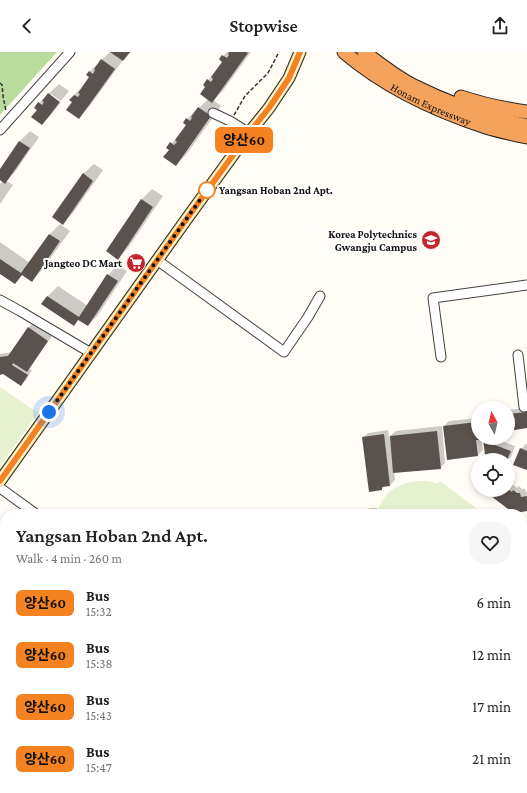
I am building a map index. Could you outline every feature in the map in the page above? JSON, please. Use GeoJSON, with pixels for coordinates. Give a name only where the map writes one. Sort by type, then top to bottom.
{"type":"FeatureCollection","features":[{"type":"Feature","properties":{"kind":"highway","name":"Honam Expressway"},"geometry":{"type":"LineString","coordinates":[[344,52],[358,64],[407,96],[486,127],[527,137]]}},
{"type":"Feature","properties":{"kind":"highway","name":"Honam Expressway"},"geometry":{"type":"LineString","coordinates":[[364,52],[382,67],[413,86],[454,104],[502,120],[527,126]]}},
{"type":"Feature","properties":{"kind":"highway"},"geometry":{"type":"LineString","coordinates":[[364,52],[387,61],[415,78],[444,92],[474,102],[527,112]]}},
{"type":"Feature","properties":{"kind":"main road"},"geometry":{"type":"LineString","coordinates":[[0,481],[157,260],[249,133],[277,97],[289,78],[300,52]]}},
{"type":"Feature","properties":{"kind":"street"},"geometry":{"type":"LineString","coordinates":[[0,130],[70,52]]}},
{"type":"Feature","properties":{"kind":"street"},"geometry":{"type":"LineString","coordinates":[[213,113],[230,121],[249,133]]}},
{"type":"Feature","properties":{"kind":"street"},"geometry":{"type":"LineString","coordinates":[[157,260],[284,352],[308,317],[320,296]]}},
{"type":"Feature","properties":{"kind":"street"},"geometry":{"type":"LineString","coordinates":[[441,357],[433,298],[527,285]]}},
{"type":"Feature","properties":{"kind":"street"},"geometry":{"type":"LineString","coordinates":[[0,300],[91,353]]}},
{"type":"Feature","properties":{"kind":"street"},"geometry":{"type":"LineString","coordinates":[[518,355],[524,407],[527,406]]}},
{"type":"Feature","properties":{"kind":"street"},"geometry":{"type":"LineString","coordinates":[[0,488],[29,509]]}},
{"type":"Feature","properties":{"kind":"path"},"geometry":{"type":"LineString","coordinates":[[230,121],[245,96],[268,73],[278,52]]}},
{"type":"Feature","properties":{"kind":"path"},"geometry":{"type":"LineString","coordinates":[[0,83],[2,85],[8,120]]}},
{"type":"Feature","properties":{"kind":"green space"},"geometry":{"type":"Polygon","coordinates":[[[0,52],[57,52],[0,115],[0,52]]]}},
{"type":"Feature","properties":{"kind":"green space"},"geometry":{"type":"Polygon","coordinates":[[[0,387],[38,413],[0,466],[0,387]]]}},
{"type":"Feature","properties":{"kind":"green space"},"geometry":{"type":"Polygon","coordinates":[[[429,481],[438,484],[440,481],[477,509],[379,509],[383,499],[393,489],[406,483],[429,481]]]}},
{"type":"Feature","properties":{"kind":"building"},"geometry":{"type":"Polygon","coordinates":[[[110,52],[130,52],[123,61],[110,52]]]}},
{"type":"Feature","properties":{"kind":"building"},"geometry":{"type":"Polygon","coordinates":[[[229,52],[248,53],[212,103],[200,94],[205,87],[203,85],[207,79],[211,82],[213,79],[211,77],[222,62],[219,59],[222,55],[227,58],[229,52]]]}},
{"type":"Feature","properties":{"kind":"building"},"geometry":{"type":"Polygon","coordinates":[[[101,59],[115,69],[79,119],[66,110],[72,102],[69,100],[74,95],[78,97],[80,94],[78,93],[89,77],[86,75],[89,71],[93,74],[94,69],[101,59]]]}},
{"type":"Feature","properties":{"kind":"building"},"geometry":{"type":"Polygon","coordinates":[[[48,93],[60,102],[42,125],[31,117],[37,110],[34,108],[38,102],[42,105],[44,102],[42,101],[48,93]]]}},
{"type":"Feature","properties":{"kind":"building"},"geometry":{"type":"Polygon","coordinates":[[[198,107],[211,116],[176,166],[163,157],[169,150],[166,148],[170,142],[174,145],[177,142],[175,140],[186,125],[183,123],[186,118],[190,121],[198,107]]]}},
{"type":"Feature","properties":{"kind":"building"},"geometry":{"type":"Polygon","coordinates":[[[19,141],[30,148],[5,184],[0,180],[0,169],[19,141]]]}},
{"type":"Feature","properties":{"kind":"building"},"geometry":{"type":"Polygon","coordinates":[[[83,173],[93,181],[63,225],[52,217],[83,173]]]}},
{"type":"Feature","properties":{"kind":"building"},"geometry":{"type":"Polygon","coordinates":[[[141,199],[153,207],[118,260],[106,251],[141,199]]]}},
{"type":"Feature","properties":{"kind":"building"},"geometry":{"type":"Polygon","coordinates":[[[49,234],[60,241],[32,282],[22,275],[15,284],[0,274],[0,259],[21,273],[49,234]]]}},
{"type":"Feature","properties":{"kind":"building"},"geometry":{"type":"Polygon","coordinates":[[[107,274],[118,281],[88,326],[78,320],[74,326],[41,304],[47,296],[79,317],[107,274]]]}},
{"type":"Feature","properties":{"kind":"building"},"geometry":{"type":"Polygon","coordinates":[[[28,327],[48,341],[27,372],[13,363],[12,365],[28,375],[21,386],[3,374],[0,375],[0,357],[8,356],[28,327]]]}},
{"type":"Feature","properties":{"kind":"building"},"geometry":{"type":"Polygon","coordinates":[[[527,412],[527,428],[515,430],[515,413],[527,412]]]}},
{"type":"Feature","properties":{"kind":"building"},"geometry":{"type":"Polygon","coordinates":[[[471,423],[471,445],[477,445],[478,453],[471,453],[471,457],[447,460],[443,426],[471,423]]]}},
{"type":"Feature","properties":{"kind":"building"},"geometry":{"type":"Polygon","coordinates":[[[437,431],[441,469],[393,473],[390,436],[437,431]]]}},
{"type":"Feature","properties":{"kind":"building"},"geometry":{"type":"Polygon","coordinates":[[[384,434],[390,486],[382,487],[382,490],[369,492],[362,437],[384,434]]]}},
{"type":"Feature","properties":{"kind":"building"},"geometry":{"type":"Polygon","coordinates":[[[484,445],[495,445],[511,451],[510,453],[485,453],[484,445]]]}},
{"type":"Feature","properties":{"kind":"building"},"geometry":{"type":"Polygon","coordinates":[[[520,448],[527,451],[527,470],[515,466],[515,460],[520,448]]]}},
{"type":"Feature","properties":{"kind":"building"},"geometry":{"type":"Polygon","coordinates":[[[515,492],[520,493],[521,497],[527,496],[527,509],[508,509],[492,497],[515,497],[515,492]]]}},
{"type":"Feature","properties":{"kind":"bus line","name":"양산60"},"geometry":{"type":"LineString","coordinates":[[0,481],[188,217],[277,97],[289,78],[300,52]]}},
{"type":"Feature","properties":{"kind":"place","name":"Yangsan Hoban 2nd Apt."},"geometry":{"type":"Point","coordinates":[207,190]}},
{"type":"Feature","properties":{"kind":"place","name":"Korea Polytechnics Gwangju Campus"},"geometry":{"type":"Point","coordinates":[431,240]}},
{"type":"Feature","properties":{"kind":"place","name":"Jangteo DC Mart"},"geometry":{"type":"Point","coordinates":[136,263]}},
{"type":"Feature","properties":{"kind":"route"},"geometry":{"type":"LineString","coordinates":[[49,412],[207,190]]}}]}
